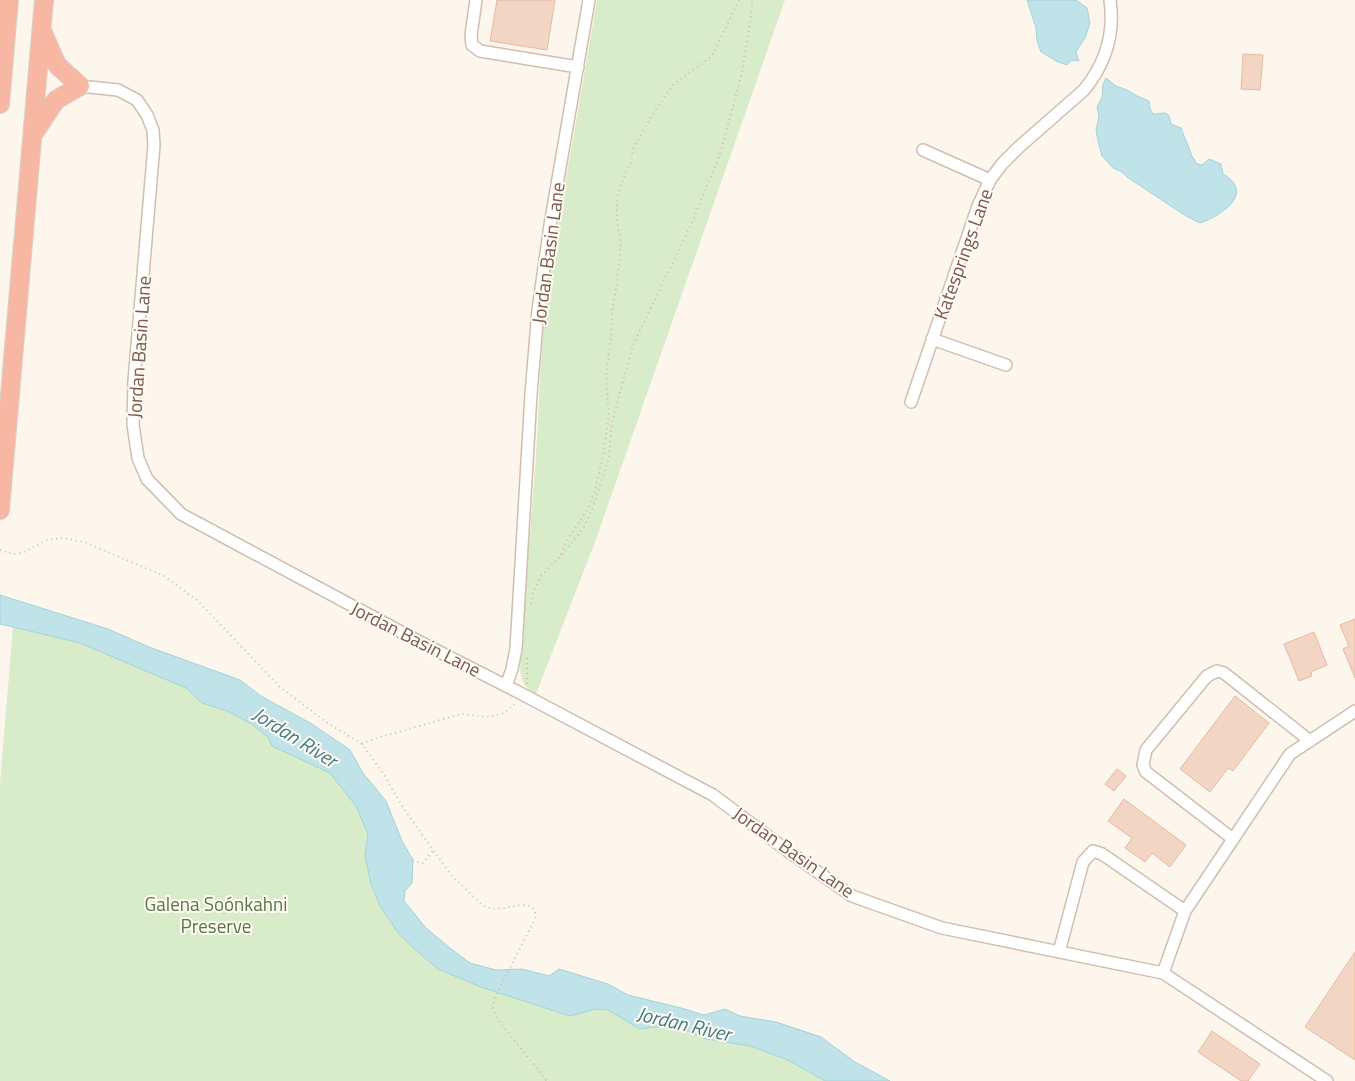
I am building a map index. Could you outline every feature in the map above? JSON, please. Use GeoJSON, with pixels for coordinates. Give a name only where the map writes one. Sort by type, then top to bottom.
{"type":"FeatureCollection","features":[{"type":"Feature","properties":{"kind":"highway"},"geometry":{"type":"LineString","coordinates":[[0,104],[8,0]]}},
{"type":"Feature","properties":{"kind":"highway"},"geometry":{"type":"LineString","coordinates":[[1,501],[44,0]]}},
{"type":"Feature","properties":{"kind":"highway"},"geometry":{"type":"LineString","coordinates":[[32,135],[56,100],[80,86],[57,66],[41,30]]}},
{"type":"Feature","properties":{"kind":"street"},"geometry":{"type":"LineString","coordinates":[[476,0],[471,35],[472,45],[480,51],[578,67]]}},
{"type":"Feature","properties":{"kind":"street","name":"Jordan Basin Lane"},"geometry":{"type":"LineString","coordinates":[[506,686],[516,649],[538,310],[550,225],[589,0]]}},
{"type":"Feature","properties":{"kind":"street","name":"Katesprings Lane"},"geometry":{"type":"LineString","coordinates":[[911,402],[978,206],[990,180],[1010,155],[1084,90],[1099,70],[1108,46],[1112,22],[1110,0]]}},
{"type":"Feature","properties":{"kind":"street","name":"Jordan Basin Lane"},"geometry":{"type":"LineString","coordinates":[[80,86],[118,90],[137,100],[148,115],[153,130],[154,145],[134,381],[133,425],[138,458],[147,479],[181,514],[712,795],[852,896],[942,928],[1163,973]]}},
{"type":"Feature","properties":{"kind":"street"},"geometry":{"type":"LineString","coordinates":[[923,150],[990,180]]}},
{"type":"Feature","properties":{"kind":"street"},"geometry":{"type":"LineString","coordinates":[[932,339],[1006,365]]}},
{"type":"Feature","properties":{"kind":"street"},"geometry":{"type":"LineString","coordinates":[[1233,838],[1146,772],[1143,765],[1146,750],[1207,676],[1217,671],[1224,673],[1310,741]]}},
{"type":"Feature","properties":{"kind":"street"},"geometry":{"type":"LineString","coordinates":[[1327,1081],[1163,973],[1185,911],[1290,754],[1355,711]]}},
{"type":"Feature","properties":{"kind":"street"},"geometry":{"type":"LineString","coordinates":[[1059,952],[1083,862],[1092,851],[1102,854],[1185,911]]}},
{"type":"Feature","properties":{"kind":"path"},"geometry":{"type":"LineString","coordinates":[[560,557],[564,545],[586,512],[595,491],[604,456],[608,416],[606,376],[611,338],[612,310],[621,246],[617,220],[617,198],[622,182],[631,162],[634,147],[654,112],[673,84],[712,56],[739,0]]}},
{"type":"Feature","properties":{"kind":"path"},"geometry":{"type":"LineString","coordinates":[[530,609],[533,593],[541,576],[560,557],[584,527],[593,507],[609,458],[612,422],[633,346],[691,225],[720,154],[742,77],[752,0]]}},
{"type":"Feature","properties":{"kind":"path"},"geometry":{"type":"LineString","coordinates":[[0,550],[13,554],[22,553],[47,540],[63,538],[95,546],[164,576],[197,600],[279,686],[326,722],[362,744],[384,775],[404,809],[452,876],[485,907],[495,909],[521,904],[531,906],[536,916],[534,922],[495,997],[493,1008],[497,1019],[547,1081]]}},
{"type":"Feature","properties":{"kind":"path"},"geometry":{"type":"LineString","coordinates":[[527,652],[528,679]]}},
{"type":"Feature","properties":{"kind":"path"},"geometry":{"type":"LineString","coordinates":[[362,744],[461,714],[490,717],[504,713],[516,704]]}},
{"type":"Feature","properties":{"kind":"path"},"geometry":{"type":"LineString","coordinates":[[413,860],[424,863],[426,857],[433,850]]}},
{"type":"Feature","properties":{"kind":"green space"},"geometry":{"type":"Polygon","coordinates":[[[597,0],[785,0],[595,542],[536,694],[524,684],[520,668],[536,455],[542,343],[552,255],[597,0]]]}},
{"type":"Feature","properties":{"kind":"green space","name":"Galena Soónkahni Preserve"},"geometry":{"type":"Polygon","coordinates":[[[13,627],[105,646],[327,759],[376,833],[419,943],[525,990],[765,1045],[852,1081],[0,1081],[0,783],[13,627]]]}},
{"type":"Feature","properties":{"kind":"water"},"geometry":{"type":"Polygon","coordinates":[[[1027,0],[1076,0],[1087,8],[1090,23],[1085,38],[1076,52],[1079,61],[1072,60],[1067,65],[1041,52],[1027,0]]]}},
{"type":"Feature","properties":{"kind":"water"},"geometry":{"type":"Polygon","coordinates":[[[1106,78],[1116,86],[1149,101],[1153,114],[1166,113],[1171,124],[1181,128],[1197,164],[1202,165],[1209,159],[1221,164],[1223,174],[1232,181],[1236,189],[1236,196],[1232,203],[1217,215],[1200,223],[1186,216],[1122,172],[1113,168],[1102,156],[1096,130],[1099,116],[1097,107],[1102,97],[1103,84],[1106,78]]]}},
{"type":"Feature","properties":{"kind":"water","name":"Jordan River"},"geometry":{"type":"Polygon","coordinates":[[[0,595],[108,629],[149,647],[240,680],[261,696],[312,724],[350,750],[363,773],[386,801],[402,841],[413,860],[412,883],[405,891],[404,901],[426,928],[470,963],[496,970],[522,969],[549,976],[559,969],[608,984],[628,995],[704,1015],[725,1009],[740,1016],[776,1022],[821,1037],[855,1062],[890,1081],[825,1081],[788,1060],[750,1046],[706,1039],[682,1029],[654,1027],[640,1029],[608,1010],[596,1009],[570,1016],[481,987],[438,969],[399,934],[380,906],[371,884],[365,856],[368,834],[356,806],[330,773],[272,746],[268,737],[250,723],[227,711],[202,703],[186,688],[80,643],[0,624],[0,595]]]}},
{"type":"Feature","properties":{"kind":"building"},"geometry":{"type":"Polygon","coordinates":[[[497,0],[555,0],[547,50],[490,41],[497,0]]]}},
{"type":"Feature","properties":{"kind":"building"},"geometry":{"type":"Polygon","coordinates":[[[1243,54],[1263,55],[1260,90],[1241,89],[1243,54]]]}},
{"type":"Feature","properties":{"kind":"building"},"geometry":{"type":"Polygon","coordinates":[[[1355,619],[1355,678],[1343,649],[1349,646],[1340,625],[1355,619]]]}},
{"type":"Feature","properties":{"kind":"building"},"geometry":{"type":"Polygon","coordinates":[[[1314,632],[1327,665],[1311,672],[1312,676],[1299,681],[1284,644],[1314,632]]]}},
{"type":"Feature","properties":{"kind":"building"},"geometry":{"type":"Polygon","coordinates":[[[1235,696],[1269,723],[1233,771],[1228,768],[1210,792],[1180,769],[1235,696]]]}},
{"type":"Feature","properties":{"kind":"building"},"geometry":{"type":"Polygon","coordinates":[[[1117,769],[1126,776],[1114,791],[1105,784],[1117,769]]]}},
{"type":"Feature","properties":{"kind":"building"},"geometry":{"type":"Polygon","coordinates":[[[1124,799],[1186,845],[1170,867],[1152,853],[1145,862],[1125,848],[1132,838],[1108,821],[1124,799]]]}},
{"type":"Feature","properties":{"kind":"building"},"geometry":{"type":"Polygon","coordinates":[[[1355,952],[1355,1060],[1305,1027],[1355,952]]]}},
{"type":"Feature","properties":{"kind":"building"},"geometry":{"type":"Polygon","coordinates":[[[1212,1031],[1260,1064],[1248,1081],[1241,1081],[1198,1052],[1212,1031]]]}}]}
